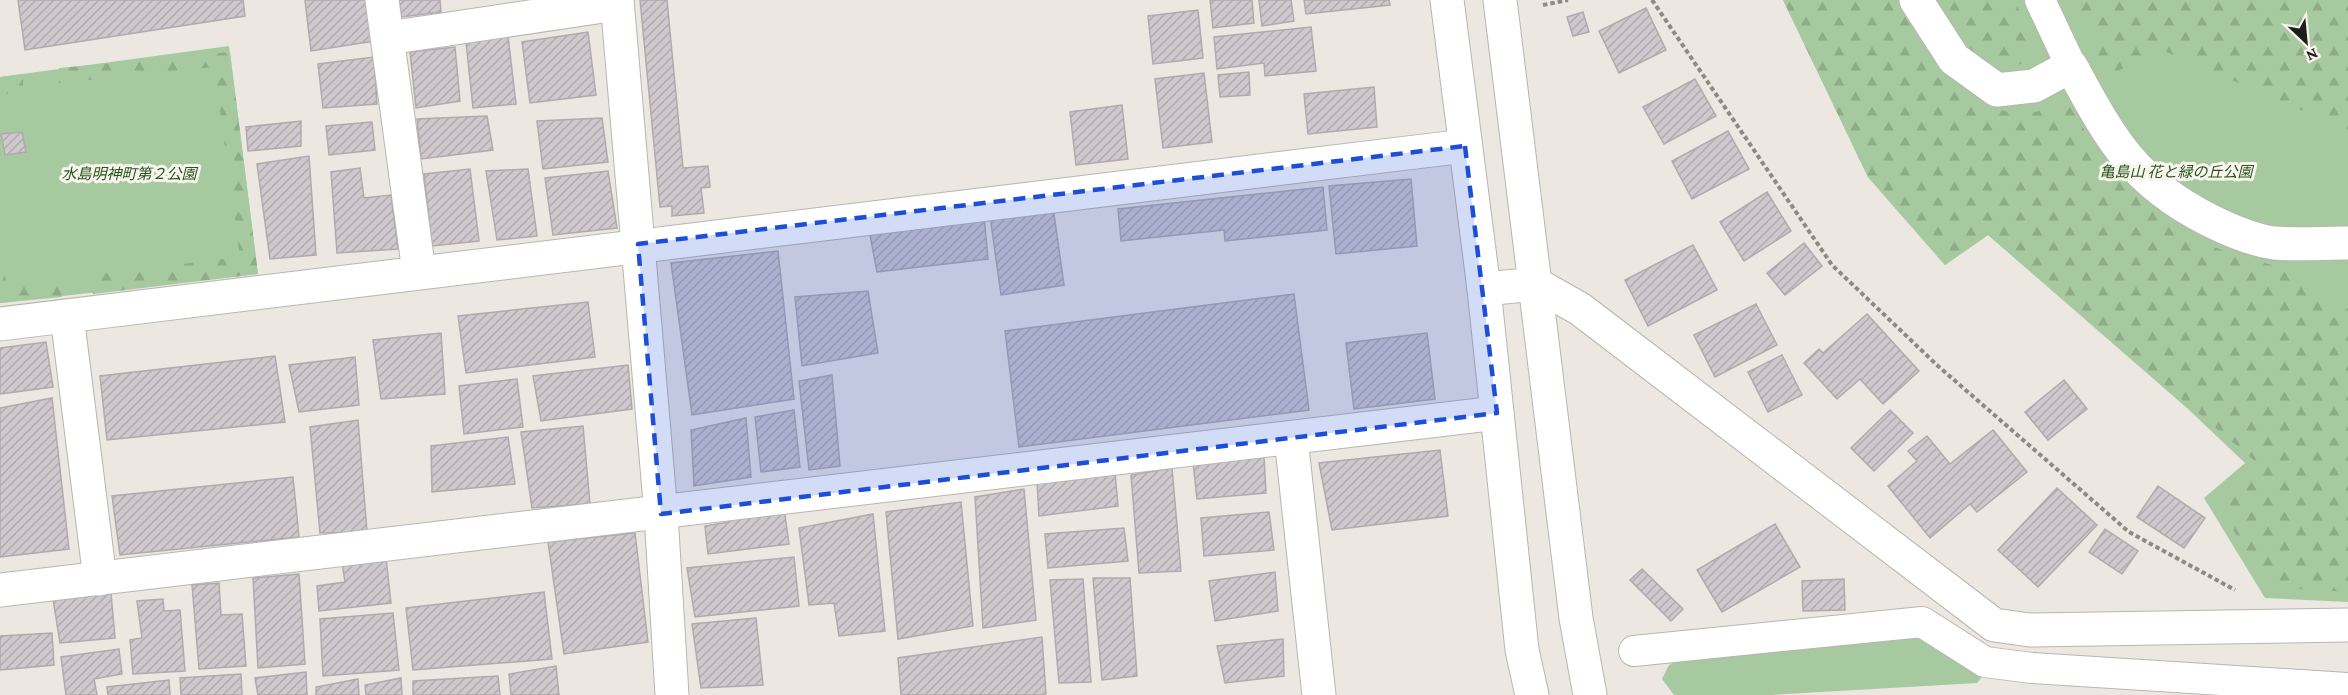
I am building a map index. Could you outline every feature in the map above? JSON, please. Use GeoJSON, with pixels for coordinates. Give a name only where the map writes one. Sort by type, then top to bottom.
{"type":"FeatureCollection","features":[{"type":"Feature","properties":{"kind":"street"},"geometry":{"type":"LineString","coordinates":[[382,0],[419,272]]}},
{"type":"Feature","properties":{"kind":"street"},"geometry":{"type":"LineString","coordinates":[[1447,0],[1484,289],[1522,650],[1532,695]]}},
{"type":"Feature","properties":{"kind":"street"},"geometry":{"type":"LineString","coordinates":[[1500,0],[1576,618],[1590,695]]}},
{"type":"Feature","properties":{"kind":"street"},"geometry":{"type":"LineString","coordinates":[[1916,0],[1954,59],[1997,90],[2034,86],[2071,66]]}},
{"type":"Feature","properties":{"kind":"street"},"geometry":{"type":"LineString","coordinates":[[2040,0],[2071,66],[2110,137],[2141,173],[2178,204],[2231,231],[2273,243],[2348,243]]}},
{"type":"Feature","properties":{"kind":"street"},"geometry":{"type":"LineString","coordinates":[[388,38],[617,2],[661,514],[672,695]]}},
{"type":"Feature","properties":{"kind":"street"},"geometry":{"type":"LineString","coordinates":[[0,324],[638,244],[1465,147]]}},
{"type":"Feature","properties":{"kind":"street"},"geometry":{"type":"LineString","coordinates":[[1484,289],[1536,284],[1601,324],[1994,625],[2030,630],[2348,625]]}},
{"type":"Feature","properties":{"kind":"street"},"geometry":{"type":"LineString","coordinates":[[67,316],[100,579]]}},
{"type":"Feature","properties":{"kind":"street"},"geometry":{"type":"LineString","coordinates":[[0,591],[1497,413]]}},
{"type":"Feature","properties":{"kind":"street"},"geometry":{"type":"LineString","coordinates":[[1291,438],[1319,695]]}},
{"type":"Feature","properties":{"kind":"street"},"geometry":{"type":"LineString","coordinates":[[1634,651],[1922,622],[1985,662],[2032,668],[2348,688]]}},
{"type":"Feature","properties":{"kind":"path"},"geometry":{"type":"LineString","coordinates":[[1543,5],[1568,0]]}},
{"type":"Feature","properties":{"kind":"path"},"geometry":{"type":"LineString","coordinates":[[1652,0],[1832,265],[1938,366],[2129,532],[2189,567],[2260,603],[2267,626]]}},
{"type":"Feature","properties":{"kind":"highlighted area"},"geometry":{"type":"Polygon","coordinates":[[[1465,146],[1497,413],[661,514],[638,244],[1465,146]]]}},
{"type":"Feature","properties":{"kind":"green space","name":"亀島山 花と緑の丘公園"},"geometry":{"type":"Polygon","coordinates":[[[1783,0],[2348,0],[2348,602],[2265,598],[2204,498],[2245,463],[2188,409],[1988,235],[1945,265],[1868,177],[1783,0]]]}},
{"type":"Feature","properties":{"kind":"green space"},"geometry":{"type":"Polygon","coordinates":[[[1783,0],[1897,0],[1928,62],[1981,104],[2022,116],[2067,102],[2112,174],[2161,216],[2210,246],[2275,266],[2348,309],[2348,592],[2268,587],[2215,500],[2257,463],[1988,235],[1945,265],[1868,177],[1783,0]]]}},
{"type":"Feature","properties":{"kind":"green space"},"geometry":{"type":"Polygon","coordinates":[[[1936,0],[2015,0],[2034,46],[2029,59],[2012,67],[2000,68],[1988,64],[1967,46],[1936,0]]]}},
{"type":"Feature","properties":{"kind":"green space"},"geometry":{"type":"Polygon","coordinates":[[[2076,0],[2348,0],[2348,130],[2164,51],[2106,76],[2076,0]]]}},
{"type":"Feature","properties":{"kind":"green space","name":"水島明神町第２公園"},"geometry":{"type":"Polygon","coordinates":[[[229,46],[258,274],[0,303],[0,77],[229,46]]]}},
{"type":"Feature","properties":{"kind":"green space"},"geometry":{"type":"Polygon","coordinates":[[[230,52],[258,274],[93,294],[90,275],[240,257],[214,67],[59,83],[59,68],[230,52]]]}},
{"type":"Feature","properties":{"kind":"green space"},"geometry":{"type":"Polygon","coordinates":[[[23,74],[23,91],[0,95],[0,77],[23,74]]]}},
{"type":"Feature","properties":{"kind":"green space"},"geometry":{"type":"Polygon","coordinates":[[[0,244],[7,287],[59,279],[62,297],[0,303],[0,244]]]}},
{"type":"Feature","properties":{"kind":"green space"},"geometry":{"type":"Polygon","coordinates":[[[1902,635],[1929,641],[1982,677],[1977,683],[1771,695],[1674,695],[1662,679],[1669,665],[1685,657],[1902,635]]]}},
{"type":"Feature","properties":{"kind":"building"},"geometry":{"type":"Polygon","coordinates":[[[18,0],[243,0],[245,16],[25,50],[18,0]]]}},
{"type":"Feature","properties":{"kind":"building"},"geometry":{"type":"Polygon","coordinates":[[[305,0],[369,0],[374,41],[311,51],[305,0]]]}},
{"type":"Feature","properties":{"kind":"building"},"geometry":{"type":"Polygon","coordinates":[[[399,0],[440,0],[441,12],[401,17],[399,0]]]}},
{"type":"Feature","properties":{"kind":"building"},"geometry":{"type":"Polygon","coordinates":[[[640,0],[667,0],[683,168],[708,166],[710,187],[701,188],[704,213],[672,216],[672,206],[660,207],[640,0]]]}},
{"type":"Feature","properties":{"kind":"building"},"geometry":{"type":"Polygon","coordinates":[[[1210,0],[1252,0],[1254,23],[1213,28],[1210,0]]]}},
{"type":"Feature","properties":{"kind":"building"},"geometry":{"type":"Polygon","coordinates":[[[1259,0],[1291,0],[1294,21],[1262,26],[1259,0]]]}},
{"type":"Feature","properties":{"kind":"building"},"geometry":{"type":"Polygon","coordinates":[[[1304,0],[1389,0],[1390,5],[1306,14],[1304,0]]]}},
{"type":"Feature","properties":{"kind":"building"},"geometry":{"type":"Polygon","coordinates":[[[1646,8],[1666,50],[1619,73],[1599,31],[1646,8]]]}},
{"type":"Feature","properties":{"kind":"building"},"geometry":{"type":"Polygon","coordinates":[[[1198,10],[1203,58],[1153,64],[1148,16],[1198,10]]]}},
{"type":"Feature","properties":{"kind":"building"},"geometry":{"type":"Polygon","coordinates":[[[1583,12],[1589,32],[1573,36],[1567,17],[1583,12]]]}},
{"type":"Feature","properties":{"kind":"building"},"geometry":{"type":"Polygon","coordinates":[[[1311,27],[1316,71],[1265,76],[1264,63],[1217,69],[1214,37],[1311,27]]]}},
{"type":"Feature","properties":{"kind":"building"},"geometry":{"type":"Polygon","coordinates":[[[588,32],[596,95],[530,103],[522,42],[588,32]]]}},
{"type":"Feature","properties":{"kind":"building"},"geometry":{"type":"Polygon","coordinates":[[[508,36],[516,104],[473,108],[466,42],[508,36]]]}},
{"type":"Feature","properties":{"kind":"building"},"geometry":{"type":"Polygon","coordinates":[[[455,47],[460,101],[416,108],[410,52],[455,47]]]}},
{"type":"Feature","properties":{"kind":"building"},"geometry":{"type":"Polygon","coordinates":[[[374,57],[377,104],[323,108],[318,64],[374,57]]]}},
{"type":"Feature","properties":{"kind":"building"},"geometry":{"type":"Polygon","coordinates":[[[1249,72],[1250,95],[1220,97],[1218,75],[1249,72]]]}},
{"type":"Feature","properties":{"kind":"building"},"geometry":{"type":"Polygon","coordinates":[[[1204,73],[1212,142],[1163,148],[1155,79],[1204,73]]]}},
{"type":"Feature","properties":{"kind":"building"},"geometry":{"type":"Polygon","coordinates":[[[1695,79],[1716,116],[1664,144],[1643,107],[1695,79]]]}},
{"type":"Feature","properties":{"kind":"building"},"geometry":{"type":"Polygon","coordinates":[[[1374,87],[1377,127],[1308,134],[1304,94],[1374,87]]]}},
{"type":"Feature","properties":{"kind":"building"},"geometry":{"type":"Polygon","coordinates":[[[1122,105],[1128,159],[1076,165],[1070,112],[1122,105]]]}},
{"type":"Feature","properties":{"kind":"building"},"geometry":{"type":"Polygon","coordinates":[[[487,116],[493,150],[421,159],[417,119],[487,116]]]}},
{"type":"Feature","properties":{"kind":"building"},"geometry":{"type":"Polygon","coordinates":[[[602,118],[608,162],[543,169],[537,121],[602,118]]]}},
{"type":"Feature","properties":{"kind":"building"},"geometry":{"type":"Polygon","coordinates":[[[301,121],[301,146],[248,151],[246,127],[301,121]]]}},
{"type":"Feature","properties":{"kind":"building"},"geometry":{"type":"Polygon","coordinates":[[[372,122],[375,150],[329,155],[326,126],[372,122]]]}},
{"type":"Feature","properties":{"kind":"building"},"geometry":{"type":"Polygon","coordinates":[[[1728,131],[1749,169],[1692,199],[1672,161],[1728,131]]]}},
{"type":"Feature","properties":{"kind":"building"},"geometry":{"type":"Polygon","coordinates":[[[22,132],[26,152],[5,155],[1,134],[22,132]]]}},
{"type":"Feature","properties":{"kind":"building"},"geometry":{"type":"Polygon","coordinates":[[[309,156],[316,255],[270,259],[257,164],[309,156]]]}},
{"type":"Feature","properties":{"kind":"building"},"geometry":{"type":"Polygon","coordinates":[[[360,168],[364,198],[391,195],[398,249],[337,253],[331,172],[360,168]]]}},
{"type":"Feature","properties":{"kind":"building"},"geometry":{"type":"Polygon","coordinates":[[[470,169],[479,241],[432,246],[424,174],[470,169]]]}},
{"type":"Feature","properties":{"kind":"building"},"geometry":{"type":"Polygon","coordinates":[[[528,169],[537,236],[497,240],[486,171],[528,169]]]}},
{"type":"Feature","properties":{"kind":"building"},"geometry":{"type":"Polygon","coordinates":[[[608,171],[617,228],[553,235],[545,178],[608,171]]]}},
{"type":"Feature","properties":{"kind":"building"},"geometry":{"type":"Polygon","coordinates":[[[1411,179],[1417,246],[1336,254],[1329,186],[1411,179]]]}},
{"type":"Feature","properties":{"kind":"building"},"geometry":{"type":"Polygon","coordinates":[[[1323,187],[1327,230],[1225,241],[1224,230],[1121,241],[1118,209],[1323,187]]]}},
{"type":"Feature","properties":{"kind":"building"},"geometry":{"type":"Polygon","coordinates":[[[1767,192],[1791,231],[1744,261],[1720,222],[1767,192]]]}},
{"type":"Feature","properties":{"kind":"building"},"geometry":{"type":"Polygon","coordinates":[[[1053,207],[1064,285],[1001,295],[990,216],[1053,207]]]}},
{"type":"Feature","properties":{"kind":"building"},"geometry":{"type":"Polygon","coordinates":[[[984,215],[988,259],[877,272],[869,230],[984,215]]]}},
{"type":"Feature","properties":{"kind":"building"},"geometry":{"type":"Polygon","coordinates":[[[1804,243],[1822,266],[1785,295],[1767,273],[1804,243]]]}},
{"type":"Feature","properties":{"kind":"building"},"geometry":{"type":"Polygon","coordinates":[[[1693,245],[1717,290],[1648,326],[1625,280],[1693,245]]]}},
{"type":"Feature","properties":{"kind":"building"},"geometry":{"type":"Polygon","coordinates":[[[778,251],[794,399],[692,415],[671,263],[778,251]]]}},
{"type":"Feature","properties":{"kind":"building"},"geometry":{"type":"Polygon","coordinates":[[[868,291],[878,353],[802,366],[795,297],[868,291]]]}},
{"type":"Feature","properties":{"kind":"building"},"geometry":{"type":"Polygon","coordinates":[[[1294,294],[1309,410],[1019,447],[1005,331],[1294,294]]]}},
{"type":"Feature","properties":{"kind":"building"},"geometry":{"type":"Polygon","coordinates":[[[588,302],[595,357],[466,373],[458,316],[588,302]]]}},
{"type":"Feature","properties":{"kind":"building"},"geometry":{"type":"Polygon","coordinates":[[[1756,304],[1777,345],[1715,377],[1694,335],[1756,304]]]}},
{"type":"Feature","properties":{"kind":"building"},"geometry":{"type":"Polygon","coordinates":[[[1867,314],[1919,371],[1883,404],[1860,379],[1837,399],[1804,363],[1819,349],[1823,353],[1867,314]]]}},
{"type":"Feature","properties":{"kind":"building"},"geometry":{"type":"Polygon","coordinates":[[[441,333],[445,394],[381,399],[373,340],[441,333]]]}},
{"type":"Feature","properties":{"kind":"building"},"geometry":{"type":"Polygon","coordinates":[[[1427,333],[1435,399],[1354,409],[1346,343],[1427,333]]]}},
{"type":"Feature","properties":{"kind":"building"},"geometry":{"type":"Polygon","coordinates":[[[46,342],[53,387],[0,394],[0,348],[46,342]]]}},
{"type":"Feature","properties":{"kind":"building"},"geometry":{"type":"Polygon","coordinates":[[[1782,355],[1802,395],[1768,412],[1748,372],[1782,355]]]}},
{"type":"Feature","properties":{"kind":"building"},"geometry":{"type":"Polygon","coordinates":[[[275,356],[285,422],[107,440],[100,376],[275,356]]]}},
{"type":"Feature","properties":{"kind":"building"},"geometry":{"type":"Polygon","coordinates":[[[355,357],[359,405],[299,412],[289,365],[355,357]]]}},
{"type":"Feature","properties":{"kind":"building"},"geometry":{"type":"Polygon","coordinates":[[[628,365],[632,409],[541,421],[533,376],[628,365]]]}},
{"type":"Feature","properties":{"kind":"building"},"geometry":{"type":"Polygon","coordinates":[[[832,375],[840,466],[809,470],[799,381],[832,375]]]}},
{"type":"Feature","properties":{"kind":"building"},"geometry":{"type":"Polygon","coordinates":[[[517,379],[523,427],[464,434],[459,386],[517,379]]]}},
{"type":"Feature","properties":{"kind":"building"},"geometry":{"type":"Polygon","coordinates":[[[2064,380],[2087,409],[2048,440],[2025,412],[2064,380]]]}},
{"type":"Feature","properties":{"kind":"building"},"geometry":{"type":"Polygon","coordinates":[[[52,398],[69,549],[0,557],[0,408],[52,398]]]}},
{"type":"Feature","properties":{"kind":"building"},"geometry":{"type":"Polygon","coordinates":[[[794,410],[800,467],[761,472],[755,417],[794,410]]]}},
{"type":"Feature","properties":{"kind":"building"},"geometry":{"type":"Polygon","coordinates":[[[1890,410],[1913,433],[1874,471],[1851,448],[1890,410]]]}},
{"type":"Feature","properties":{"kind":"building"},"geometry":{"type":"Polygon","coordinates":[[[746,418],[751,477],[694,486],[691,430],[746,418]]]}},
{"type":"Feature","properties":{"kind":"building"},"geometry":{"type":"Polygon","coordinates":[[[358,420],[367,532],[320,533],[310,427],[358,420]]]}},
{"type":"Feature","properties":{"kind":"building"},"geometry":{"type":"Polygon","coordinates":[[[583,426],[590,504],[532,508],[521,432],[583,426]]]}},
{"type":"Feature","properties":{"kind":"building"},"geometry":{"type":"Polygon","coordinates":[[[1993,430],[2027,472],[1977,512],[1970,504],[1930,538],[1888,486],[1917,461],[1908,451],[1927,436],[1950,464],[1993,430]]]}},
{"type":"Feature","properties":{"kind":"building"},"geometry":{"type":"Polygon","coordinates":[[[508,437],[515,484],[432,492],[431,446],[508,437]]]}},
{"type":"Feature","properties":{"kind":"building"},"geometry":{"type":"Polygon","coordinates":[[[1440,450],[1448,516],[1332,530],[1319,463],[1440,450]]]}},
{"type":"Feature","properties":{"kind":"building"},"geometry":{"type":"Polygon","coordinates":[[[1264,456],[1266,493],[1197,499],[1193,462],[1264,456]]]}},
{"type":"Feature","properties":{"kind":"building"},"geometry":{"type":"Polygon","coordinates":[[[1172,468],[1181,571],[1139,573],[1131,475],[1172,468]]]}},
{"type":"Feature","properties":{"kind":"building"},"geometry":{"type":"Polygon","coordinates":[[[1115,473],[1118,506],[1039,516],[1037,481],[1115,473]]]}},
{"type":"Feature","properties":{"kind":"building"},"geometry":{"type":"Polygon","coordinates":[[[293,477],[299,537],[120,555],[112,496],[293,477]]]}},
{"type":"Feature","properties":{"kind":"building"},"geometry":{"type":"Polygon","coordinates":[[[2158,486],[2205,518],[2184,548],[2137,517],[2158,486]]]}},
{"type":"Feature","properties":{"kind":"building"},"geometry":{"type":"Polygon","coordinates":[[[2057,488],[2097,525],[2038,587],[1998,550],[2057,488]]]}},
{"type":"Feature","properties":{"kind":"building"},"geometry":{"type":"Polygon","coordinates":[[[1024,489],[1036,620],[983,628],[975,497],[1024,489]]]}},
{"type":"Feature","properties":{"kind":"building"},"geometry":{"type":"Polygon","coordinates":[[[961,502],[973,626],[898,639],[886,512],[961,502]]]}},
{"type":"Feature","properties":{"kind":"building"},"geometry":{"type":"Polygon","coordinates":[[[784,508],[789,544],[708,554],[705,526],[729,522],[728,512],[784,508]]]}},
{"type":"Feature","properties":{"kind":"building"},"geometry":{"type":"Polygon","coordinates":[[[1269,512],[1274,550],[1204,556],[1201,518],[1269,512]]]}},
{"type":"Feature","properties":{"kind":"building"},"geometry":{"type":"Polygon","coordinates":[[[873,514],[885,631],[839,636],[834,603],[809,605],[799,528],[873,514]]]}},
{"type":"Feature","properties":{"kind":"building"},"geometry":{"type":"Polygon","coordinates":[[[1775,524],[1800,567],[1722,612],[1697,570],[1775,524]]]}},
{"type":"Feature","properties":{"kind":"building"},"geometry":{"type":"Polygon","coordinates":[[[1124,528],[1128,561],[1048,568],[1045,534],[1124,528]]]}},
{"type":"Feature","properties":{"kind":"building"},"geometry":{"type":"Polygon","coordinates":[[[2105,529],[2138,551],[2122,574],[2089,552],[2105,529]]]}},
{"type":"Feature","properties":{"kind":"building"},"geometry":{"type":"Polygon","coordinates":[[[635,533],[648,642],[564,654],[548,542],[635,533]]]}},
{"type":"Feature","properties":{"kind":"building"},"geometry":{"type":"Polygon","coordinates":[[[794,557],[799,606],[695,617],[687,568],[794,557]]]}},
{"type":"Feature","properties":{"kind":"building"},"geometry":{"type":"Polygon","coordinates":[[[386,558],[391,603],[319,611],[317,586],[345,582],[342,562],[386,558]]]}},
{"type":"Feature","properties":{"kind":"building"},"geometry":{"type":"Polygon","coordinates":[[[1642,569],[1683,609],[1671,621],[1630,580],[1642,569]]]}},
{"type":"Feature","properties":{"kind":"building"},"geometry":{"type":"Polygon","coordinates":[[[1275,572],[1278,611],[1215,621],[1209,581],[1275,572]]]}},
{"type":"Feature","properties":{"kind":"building"},"geometry":{"type":"Polygon","coordinates":[[[299,574],[305,664],[258,668],[253,578],[299,574]]]}},
{"type":"Feature","properties":{"kind":"building"},"geometry":{"type":"Polygon","coordinates":[[[1093,578],[1130,578],[1137,676],[1102,680],[1093,578]]]}},
{"type":"Feature","properties":{"kind":"building"},"geometry":{"type":"Polygon","coordinates":[[[1083,579],[1091,682],[1059,683],[1050,580],[1083,579]]]}},
{"type":"Feature","properties":{"kind":"building"},"geometry":{"type":"Polygon","coordinates":[[[1844,579],[1845,610],[1803,611],[1802,581],[1844,579]]]}},
{"type":"Feature","properties":{"kind":"building"},"geometry":{"type":"Polygon","coordinates":[[[219,583],[221,615],[242,614],[246,666],[199,669],[192,585],[219,583]]]}},
{"type":"Feature","properties":{"kind":"building"},"geometry":{"type":"Polygon","coordinates":[[[544,592],[552,659],[413,670],[406,608],[544,592]]]}},
{"type":"Feature","properties":{"kind":"building"},"geometry":{"type":"Polygon","coordinates":[[[111,593],[115,638],[60,643],[53,599],[111,593]]]}},
{"type":"Feature","properties":{"kind":"building"},"geometry":{"type":"Polygon","coordinates":[[[163,599],[164,611],[180,610],[185,671],[133,674],[130,640],[142,638],[137,601],[163,599]]]}},
{"type":"Feature","properties":{"kind":"building"},"geometry":{"type":"Polygon","coordinates":[[[393,613],[399,670],[323,676],[320,619],[393,613]]]}},
{"type":"Feature","properties":{"kind":"building"},"geometry":{"type":"Polygon","coordinates":[[[756,618],[763,685],[701,688],[692,624],[756,618]]]}},
{"type":"Feature","properties":{"kind":"building"},"geometry":{"type":"Polygon","coordinates":[[[52,633],[54,665],[0,670],[0,636],[52,633]]]}},
{"type":"Feature","properties":{"kind":"building"},"geometry":{"type":"Polygon","coordinates":[[[1042,637],[1046,695],[901,695],[898,658],[1042,637]]]}},
{"type":"Feature","properties":{"kind":"building"},"geometry":{"type":"Polygon","coordinates":[[[1283,639],[1284,676],[1225,683],[1217,646],[1283,639]]]}},
{"type":"Feature","properties":{"kind":"building"},"geometry":{"type":"Polygon","coordinates":[[[119,649],[122,674],[94,679],[97,695],[66,695],[61,657],[119,649]]]}},
{"type":"Feature","properties":{"kind":"building"},"geometry":{"type":"Polygon","coordinates":[[[556,666],[559,695],[511,695],[509,674],[556,666]]]}},
{"type":"Feature","properties":{"kind":"building"},"geometry":{"type":"Polygon","coordinates":[[[306,672],[307,695],[258,695],[255,678],[306,672]]]}},
{"type":"Feature","properties":{"kind":"building"},"geometry":{"type":"Polygon","coordinates":[[[241,674],[242,695],[181,695],[180,678],[241,674]]]}},
{"type":"Feature","properties":{"kind":"building"},"geometry":{"type":"Polygon","coordinates":[[[498,676],[500,695],[413,695],[413,681],[498,676]]]}},
{"type":"Feature","properties":{"kind":"building"},"geometry":{"type":"Polygon","coordinates":[[[401,678],[402,695],[366,695],[365,685],[401,678]]]}},
{"type":"Feature","properties":{"kind":"building"},"geometry":{"type":"Polygon","coordinates":[[[358,679],[359,695],[316,695],[316,687],[358,679]]]}},
{"type":"Feature","properties":{"kind":"building"},"geometry":{"type":"Polygon","coordinates":[[[169,680],[170,695],[108,695],[107,687],[169,680]]]}}]}
